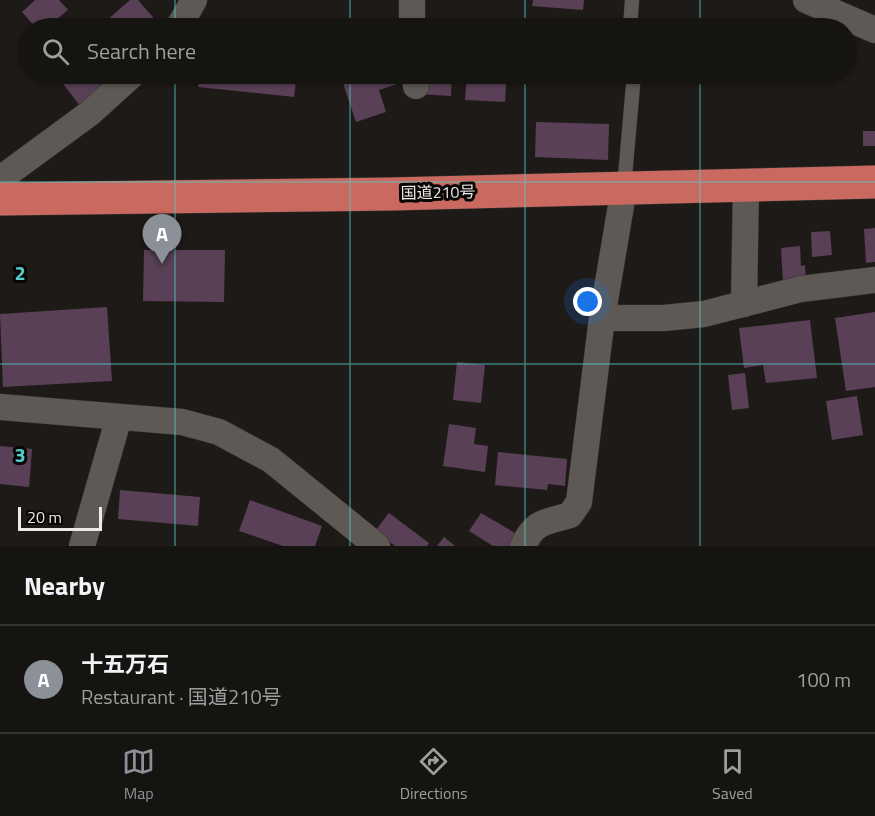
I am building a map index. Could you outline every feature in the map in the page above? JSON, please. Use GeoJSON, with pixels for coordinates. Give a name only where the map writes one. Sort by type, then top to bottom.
{"type":"FeatureCollection","features":[{"type":"Feature","properties":{"kind":"highway","name":"国道210号"},"geometry":{"type":"LineString","coordinates":[[0,199],[875,182]]}},
{"type":"Feature","properties":{"kind":"street"},"geometry":{"type":"LineString","coordinates":[[184,18],[194,0]]}},
{"type":"Feature","properties":{"kind":"street"},"geometry":{"type":"LineString","coordinates":[[412,0],[412,18]]}},
{"type":"Feature","properties":{"kind":"street"},"geometry":{"type":"LineString","coordinates":[[806,0],[847,18]]}},
{"type":"Feature","properties":{"kind":"street"},"geometry":{"type":"LineString","coordinates":[[857,22],[875,30]]}},
{"type":"Feature","properties":{"kind":"street"},"geometry":{"type":"LineString","coordinates":[[0,179],[90,113],[122,84]]}},
{"type":"Feature","properties":{"kind":"street"},"geometry":{"type":"LineString","coordinates":[[744,304],[746,185]]}},
{"type":"Feature","properties":{"kind":"street"},"geometry":{"type":"LineString","coordinates":[[523,546],[533,529],[552,519],[570,515],[579,502],[603,318],[624,188]]}},
{"type":"Feature","properties":{"kind":"street"},"geometry":{"type":"LineString","coordinates":[[603,318],[683,317],[801,289],[875,280]]}},
{"type":"Feature","properties":{"kind":"street"},"geometry":{"type":"LineString","coordinates":[[0,407],[195,425],[235,440],[271,460],[377,546]]}},
{"type":"Feature","properties":{"kind":"street"},"geometry":{"type":"LineString","coordinates":[[82,546],[119,417]]}},
{"type":"Feature","properties":{"kind":"lane"},"geometry":{"type":"LineString","coordinates":[[631,18],[632,0]]}},
{"type":"Feature","properties":{"kind":"lane"},"geometry":{"type":"LineString","coordinates":[[624,188],[633,84]]}},
{"type":"Feature","properties":{"kind":"building"},"geometry":{"type":"Polygon","coordinates":[[[35,0],[59,0],[68,10],[58,18],[27,18],[22,12],[35,0]]]}},
{"type":"Feature","properties":{"kind":"building"},"geometry":{"type":"Polygon","coordinates":[[[130,0],[138,0],[154,18],[109,18],[130,0]]]}},
{"type":"Feature","properties":{"kind":"building"},"geometry":{"type":"Polygon","coordinates":[[[533,0],[584,0],[583,10],[532,6],[533,0]]]}},
{"type":"Feature","properties":{"kind":"building"},"geometry":{"type":"Polygon","coordinates":[[[63,84],[109,84],[81,107],[63,84]]]}},
{"type":"Feature","properties":{"kind":"building"},"geometry":{"type":"Polygon","coordinates":[[[198,84],[296,84],[294,97],[198,87],[198,84]]]}},
{"type":"Feature","properties":{"kind":"building"},"geometry":{"type":"Polygon","coordinates":[[[343,84],[397,84],[379,90],[386,112],[356,122],[343,84]]]}},
{"type":"Feature","properties":{"kind":"building"},"geometry":{"type":"Polygon","coordinates":[[[419,84],[452,84],[451,96],[418,94],[419,84]]]}},
{"type":"Feature","properties":{"kind":"building"},"geometry":{"type":"Polygon","coordinates":[[[466,84],[506,84],[505,102],[465,100],[466,84]]]}},
{"type":"Feature","properties":{"kind":"building"},"geometry":{"type":"Polygon","coordinates":[[[536,122],[609,124],[608,160],[535,157],[536,122]]]}},
{"type":"Feature","properties":{"kind":"building"},"geometry":{"type":"Polygon","coordinates":[[[863,131],[875,131],[875,146],[863,146],[863,131]]]}},
{"type":"Feature","properties":{"kind":"building"},"geometry":{"type":"Polygon","coordinates":[[[875,228],[875,262],[866,263],[864,229],[875,228]]]}},
{"type":"Feature","properties":{"kind":"building"},"geometry":{"type":"Polygon","coordinates":[[[830,231],[832,255],[812,257],[811,232],[830,231]]]}},
{"type":"Feature","properties":{"kind":"building"},"geometry":{"type":"Polygon","coordinates":[[[800,246],[801,266],[805,265],[806,282],[783,283],[781,248],[800,246]]]}},
{"type":"Feature","properties":{"kind":"building"},"geometry":{"type":"Polygon","coordinates":[[[144,250],[225,250],[224,302],[143,301],[144,250]]]}},
{"type":"Feature","properties":{"kind":"building"},"geometry":{"type":"Polygon","coordinates":[[[107,307],[112,381],[3,387],[0,314],[107,307]]]}},
{"type":"Feature","properties":{"kind":"building"},"geometry":{"type":"Polygon","coordinates":[[[875,312],[875,387],[846,391],[835,318],[875,312]]]}},
{"type":"Feature","properties":{"kind":"building"},"geometry":{"type":"Polygon","coordinates":[[[810,320],[817,378],[766,383],[763,365],[744,368],[739,328],[810,320]]]}},
{"type":"Feature","properties":{"kind":"building"},"geometry":{"type":"Polygon","coordinates":[[[457,362],[485,365],[481,403],[453,400],[457,362]]]}},
{"type":"Feature","properties":{"kind":"building"},"geometry":{"type":"Polygon","coordinates":[[[745,373],[749,408],[732,410],[728,375],[745,373]]]}},
{"type":"Feature","properties":{"kind":"building"},"geometry":{"type":"Polygon","coordinates":[[[857,396],[863,435],[832,440],[826,401],[857,396]]]}},
{"type":"Feature","properties":{"kind":"building"},"geometry":{"type":"Polygon","coordinates":[[[449,424],[476,428],[474,444],[488,446],[485,472],[443,466],[449,424]]]}},
{"type":"Feature","properties":{"kind":"building"},"geometry":{"type":"Polygon","coordinates":[[[0,446],[32,449],[29,487],[0,484],[0,446]]]}},
{"type":"Feature","properties":{"kind":"building"},"geometry":{"type":"Polygon","coordinates":[[[498,452],[567,459],[565,486],[548,484],[547,490],[495,485],[498,452]]]}},
{"type":"Feature","properties":{"kind":"building"},"geometry":{"type":"Polygon","coordinates":[[[120,490],[200,497],[198,526],[118,519],[120,490]]]}},
{"type":"Feature","properties":{"kind":"building"},"geometry":{"type":"Polygon","coordinates":[[[250,500],[322,526],[315,546],[283,546],[239,531],[250,500]]]}},
{"type":"Feature","properties":{"kind":"building"},"geometry":{"type":"Polygon","coordinates":[[[389,513],[429,543],[427,546],[395,546],[375,531],[389,513]]]}},
{"type":"Feature","properties":{"kind":"building"},"geometry":{"type":"Polygon","coordinates":[[[481,513],[520,536],[514,546],[493,546],[469,531],[481,513]]]}},
{"type":"Feature","properties":{"kind":"building"},"geometry":{"type":"Polygon","coordinates":[[[444,537],[455,546],[437,546],[444,537]]]}},
{"type":"Feature","properties":{"kind":"place","name":"十五万石"},"geometry":{"type":"Point","coordinates":[162,264]}}]}
